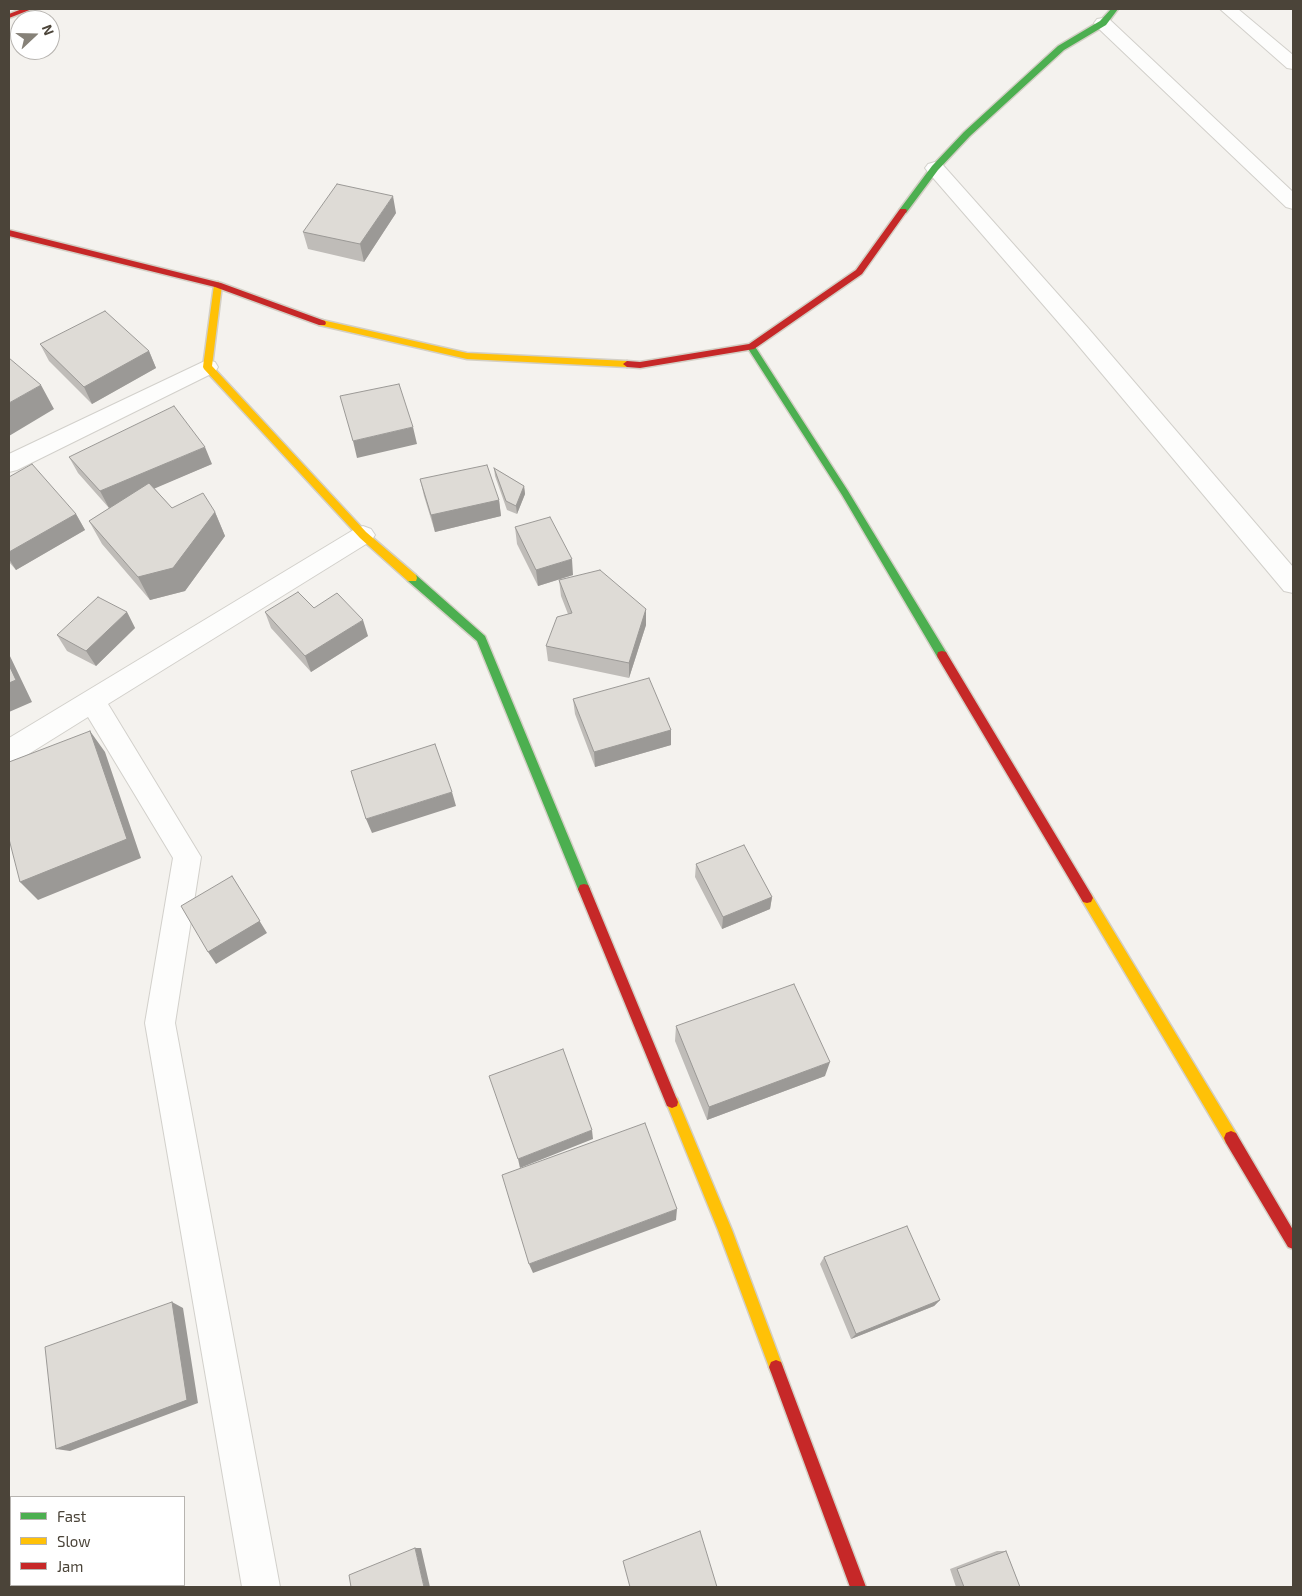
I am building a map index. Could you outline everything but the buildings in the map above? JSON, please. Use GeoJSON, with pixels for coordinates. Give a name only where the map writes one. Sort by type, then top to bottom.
{"type":"FeatureCollection","features":[{"type":"Feature","properties":{"kind":"street"},"geometry":{"type":"LineString","coordinates":[[9,16],[28,9]]}},
{"type":"Feature","properties":{"kind":"street"},"geometry":{"type":"LineString","coordinates":[[1228,9],[1293,64]]}},
{"type":"Feature","properties":{"kind":"street"},"geometry":{"type":"LineString","coordinates":[[9,233],[218,285],[319,322],[467,356],[640,365],[751,347],[859,272],[935,168],[973,128],[1061,48],[1109,16],[1293,203]]}},
{"type":"Feature","properties":{"kind":"street"},"geometry":{"type":"LineString","coordinates":[[935,168],[1080,333],[1293,584]]}},
{"type":"Feature","properties":{"kind":"street"},"geometry":{"type":"LineString","coordinates":[[206,367],[218,285]]}},
{"type":"Feature","properties":{"kind":"street"},"geometry":{"type":"LineString","coordinates":[[751,347],[845,493],[1293,1242]]}},
{"type":"Feature","properties":{"kind":"street"},"geometry":{"type":"LineString","coordinates":[[9,464],[206,367]]}},
{"type":"Feature","properties":{"kind":"street"},"geometry":{"type":"LineString","coordinates":[[206,367],[363,535],[481,639],[725,1230],[858,1587]]}},
{"type":"Feature","properties":{"kind":"street"},"geometry":{"type":"LineString","coordinates":[[9,752],[363,535]]}},
{"type":"Feature","properties":{"kind":"street"},"geometry":{"type":"LineString","coordinates":[[93,702],[187,857],[160,1023],[261,1587]]}},
{"type":"Feature","properties":{"kind":"traffic: fast"},"geometry":{"type":"LineString","coordinates":[[903,211],[935,168],[967,134],[1061,48],[1103,23],[1114,9]]}},
{"type":"Feature","properties":{"kind":"traffic: fast"},"geometry":{"type":"LineString","coordinates":[[751,347],[845,493],[942,655]]}},
{"type":"Feature","properties":{"kind":"traffic: fast"},"geometry":{"type":"LineString","coordinates":[[412,578],[481,639],[584,889]]}},
{"type":"Feature","properties":{"kind":"traffic: slow"},"geometry":{"type":"LineString","coordinates":[[218,285],[207,367],[363,535],[412,578]]}},
{"type":"Feature","properties":{"kind":"traffic: slow"},"geometry":{"type":"LineString","coordinates":[[322,323],[467,356],[627,364]]}},
{"type":"Feature","properties":{"kind":"traffic: slow"},"geometry":{"type":"LineString","coordinates":[[1087,898],[1231,1138]]}},
{"type":"Feature","properties":{"kind":"traffic: slow"},"geometry":{"type":"LineString","coordinates":[[672,1102],[725,1230],[776,1367]]}},
{"type":"Feature","properties":{"kind":"traffic: jam"},"geometry":{"type":"LineString","coordinates":[[9,16],[28,9]]}},
{"type":"Feature","properties":{"kind":"traffic: jam"},"geometry":{"type":"LineString","coordinates":[[627,364],[640,365],[751,347],[859,272],[903,211]]}},
{"type":"Feature","properties":{"kind":"traffic: jam"},"geometry":{"type":"LineString","coordinates":[[9,233],[218,285],[322,323]]}},
{"type":"Feature","properties":{"kind":"traffic: jam"},"geometry":{"type":"LineString","coordinates":[[942,655],[1087,898]]}},
{"type":"Feature","properties":{"kind":"traffic: jam"},"geometry":{"type":"LineString","coordinates":[[584,889],[672,1102]]}},
{"type":"Feature","properties":{"kind":"traffic: jam"},"geometry":{"type":"LineString","coordinates":[[1231,1138],[1293,1242]]}},
{"type":"Feature","properties":{"kind":"traffic: jam"},"geometry":{"type":"LineString","coordinates":[[776,1367],[858,1587]]}}]}
